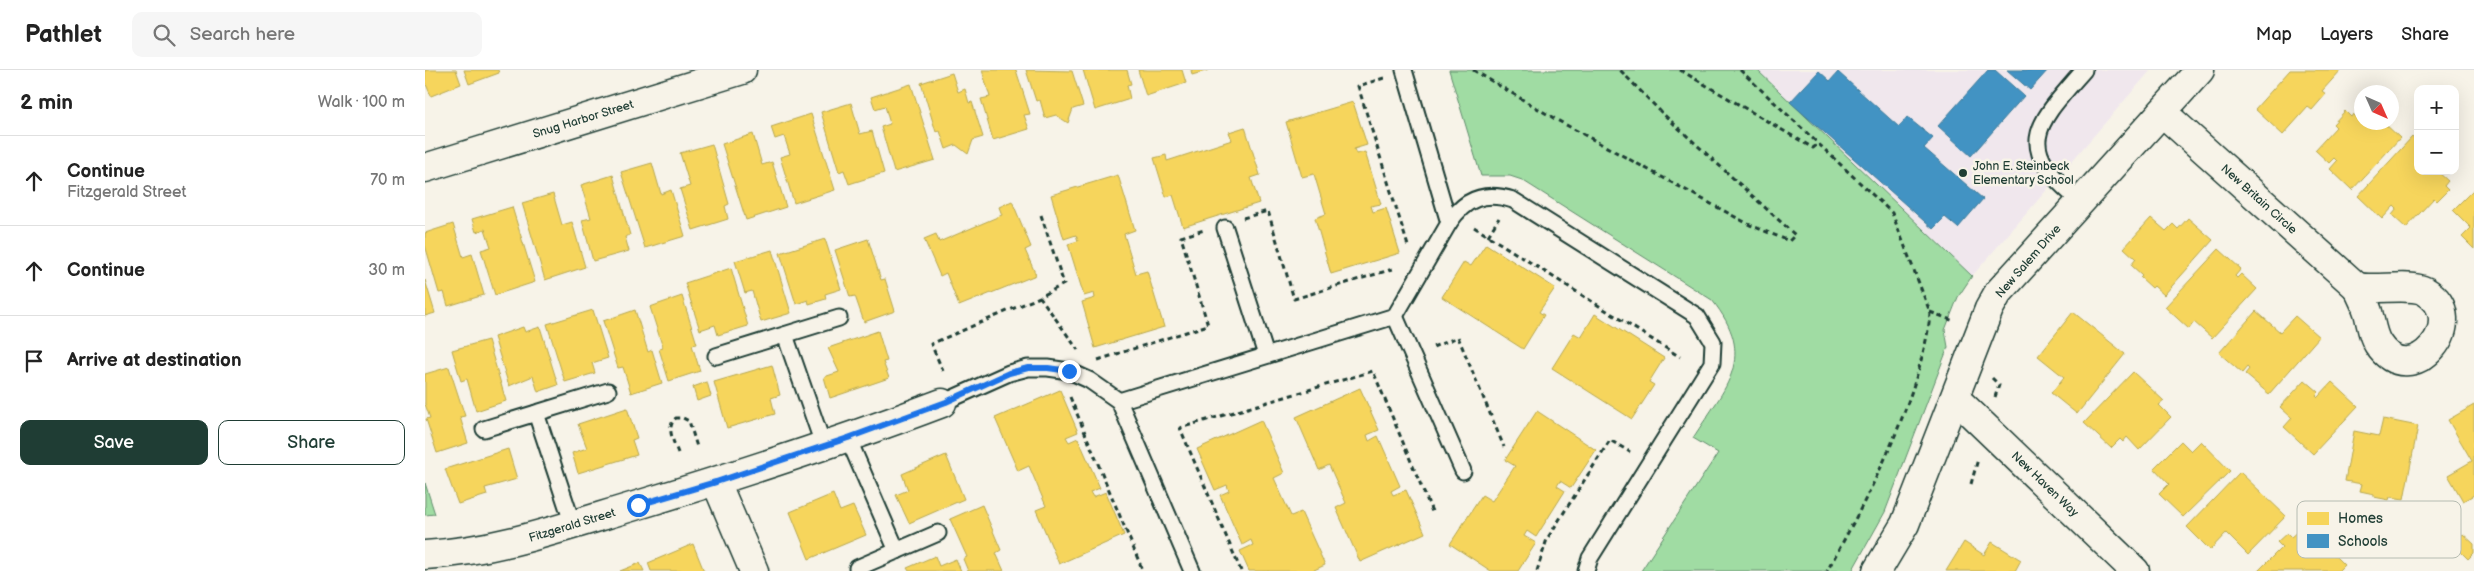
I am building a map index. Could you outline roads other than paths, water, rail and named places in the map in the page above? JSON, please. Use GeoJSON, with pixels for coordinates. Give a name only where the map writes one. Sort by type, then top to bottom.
{"type":"FeatureCollection","features":[{"type":"Feature","properties":{"kind":"street","name":"Snug Harbor Street"},"geometry":{"type":"LineString","coordinates":[[425,168],[742,70]]}},
{"type":"Feature","properties":{"kind":"street","name":"New Salem Drive"},"geometry":{"type":"LineString","coordinates":[[1877,571],[1905,524],[1989,309],[1998,293],[2200,70]]}},
{"type":"Feature","properties":{"kind":"street","name":"New Britain Circle"},"geometry":{"type":"LineString","coordinates":[[2162,112],[2357,287]]}},
{"type":"Feature","properties":{"kind":"street","name":"New Haven Way"},"geometry":{"type":"LineString","coordinates":[[1955,398],[2135,571]]}},
{"type":"Feature","properties":{"kind":"street","name":"Fitzgerald Street"},"geometry":{"type":"LineString","coordinates":[[425,555],[489,548],[573,525],[716,482],[836,442],[942,403]]}},
{"type":"Feature","properties":{"kind":"street"},"geometry":{"type":"LineString","coordinates":[[716,482],[754,571]]}},
{"type":"Feature","properties":{"kind":"lane"},"geometry":{"type":"LineString","coordinates":[[1404,70],[1449,223]]}},
{"type":"Feature","properties":{"kind":"lane"},"geometry":{"type":"LineString","coordinates":[[2080,201],[2058,183],[2048,171],[2038,146],[2040,126],[2048,111],[2084,70]]}},
{"type":"Feature","properties":{"kind":"lane"},"geometry":{"type":"LineString","coordinates":[[1119,401],[1395,316],[1458,209],[1469,202],[1489,196],[1513,200],[1697,316],[1704,324],[1713,342],[1712,363],[1590,558],[1586,571]]}},
{"type":"Feature","properties":{"kind":"lane"},"geometry":{"type":"LineString","coordinates":[[1225,228],[1266,355]]}},
{"type":"Feature","properties":{"kind":"lane"},"geometry":{"type":"LineString","coordinates":[[1395,316],[1463,471]]}},
{"type":"Feature","properties":{"kind":"lane"},"geometry":{"type":"LineString","coordinates":[[717,356],[839,318]]}},
{"type":"Feature","properties":{"kind":"lane"},"geometry":{"type":"LineString","coordinates":[[785,335],[836,442],[897,551]]}},
{"type":"Feature","properties":{"kind":"lane"},"geometry":{"type":"LineString","coordinates":[[942,403],[1009,373],[1028,368],[1069,371],[1089,380],[1119,401],[1192,571]]}},
{"type":"Feature","properties":{"kind":"lane"},"geometry":{"type":"LineString","coordinates":[[484,429],[608,391]]}},
{"type":"Feature","properties":{"kind":"lane"},"geometry":{"type":"LineString","coordinates":[[536,413],[573,525]]}},
{"type":"Feature","properties":{"kind":"lane"},"geometry":{"type":"LineString","coordinates":[[857,568],[938,533]]}},
{"type":"Feature","properties":{"kind":"place","name":"John E. Steinbeck Elementary School"},"geometry":{"type":"Point","coordinates":[1963,173]}}]}
